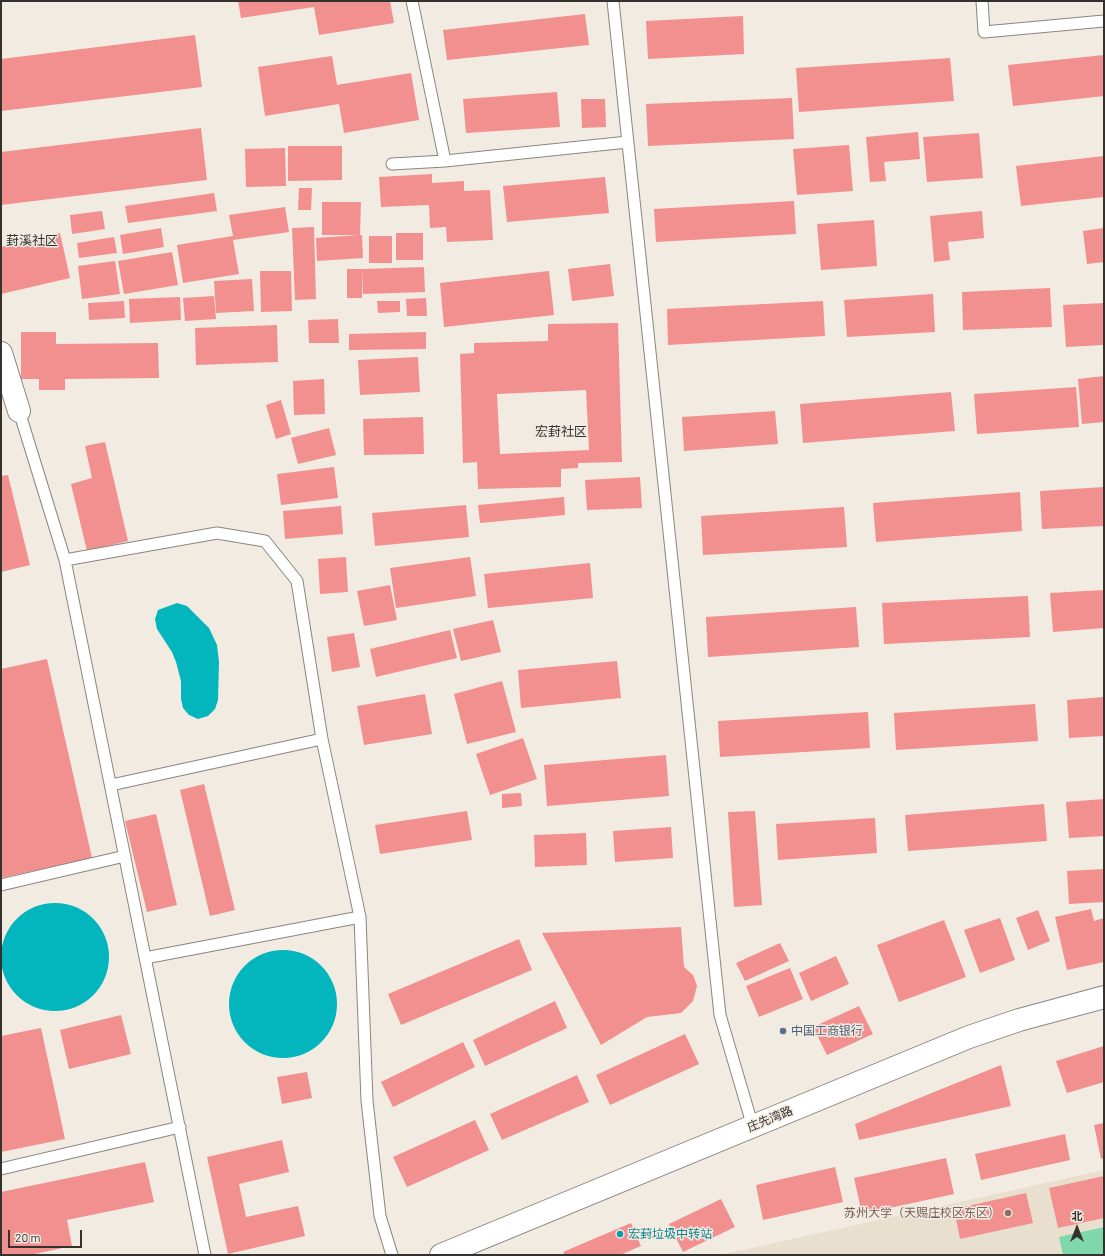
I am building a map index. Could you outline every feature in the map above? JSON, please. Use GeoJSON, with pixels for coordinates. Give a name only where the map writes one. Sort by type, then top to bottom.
{"type":"FeatureCollection","features":[{"type":"Feature","properties":{"kind":"street"},"geometry":{"type":"LineString","coordinates":[[1,352],[19,411]]}},
{"type":"Feature","properties":{"kind":"street","name":"庄先湾路"},"geometry":{"type":"LineString","coordinates":[[441,1255],[969,1037],[1019,1020],[1104,997]]}},
{"type":"Feature","properties":{"kind":"lane"},"geometry":{"type":"LineString","coordinates":[[412,1],[445,161]]}},
{"type":"Feature","properties":{"kind":"lane"},"geometry":{"type":"LineString","coordinates":[[613,1],[720,1015],[753,1126]]}},
{"type":"Feature","properties":{"kind":"lane"},"geometry":{"type":"LineString","coordinates":[[982,1],[984,32],[1104,21]]}},
{"type":"Feature","properties":{"kind":"lane"},"geometry":{"type":"LineString","coordinates":[[392,164],[445,161],[628,142]]}},
{"type":"Feature","properties":{"kind":"lane"},"geometry":{"type":"LineString","coordinates":[[19,411],[65,560],[205,1255]]}},
{"type":"Feature","properties":{"kind":"lane"},"geometry":{"type":"LineString","coordinates":[[65,560],[217,534],[266,541],[297,581],[322,740],[360,917],[367,1101],[380,1216],[392,1255]]}},
{"type":"Feature","properties":{"kind":"lane"},"geometry":{"type":"LineString","coordinates":[[111,785],[322,740]]}},
{"type":"Feature","properties":{"kind":"lane"},"geometry":{"type":"LineString","coordinates":[[1,885],[125,856]]}},
{"type":"Feature","properties":{"kind":"lane"},"geometry":{"type":"LineString","coordinates":[[146,958],[360,917]]}},
{"type":"Feature","properties":{"kind":"lane"},"geometry":{"type":"LineString","coordinates":[[1,1169],[180,1127]]}},
{"type":"Feature","properties":{"kind":"shaded area","name":"苏州大学（天赐庄校区东区）"},"geometry":{"type":"Polygon","coordinates":[[[1104,1170],[1104,1255],[720,1255],[1104,1170]]]}},
{"type":"Feature","properties":{"kind":"green space"},"geometry":{"type":"Polygon","coordinates":[[[1104,1227],[1104,1255],[1063,1255],[1059,1237],[1104,1227]]]}},
{"type":"Feature","properties":{"kind":"water"},"geometry":{"type":"Polygon","coordinates":[[[177,603],[187,606],[209,628],[217,645],[219,662],[218,700],[215,709],[208,716],[198,719],[189,715],[183,708],[181,699],[181,681],[176,662],[172,652],[157,629],[155,619],[158,610],[177,603]]]}},
{"type":"Feature","properties":{"kind":"water"},"geometry":{"type":"Polygon","coordinates":[[[55,903],[76,907],[93,919],[105,936],[109,957],[105,978],[93,995],[76,1007],[55,1011],[34,1007],[17,995],[5,978],[1,957],[5,936],[17,919],[34,907],[55,903]]]}},
{"type":"Feature","properties":{"kind":"water"},"geometry":{"type":"Polygon","coordinates":[[[283,950],[304,954],[321,966],[333,983],[337,1004],[333,1025],[321,1042],[304,1054],[283,1058],[262,1054],[245,1042],[233,1025],[229,1004],[233,983],[245,966],[262,954],[283,950]]]}},
{"type":"Feature","properties":{"kind":"building"},"geometry":{"type":"Polygon","coordinates":[[[238,1],[390,1],[394,23],[319,35],[314,7],[241,18],[238,1]]]}},
{"type":"Feature","properties":{"kind":"building"},"geometry":{"type":"Polygon","coordinates":[[[585,14],[589,45],[447,60],[443,30],[585,14]]]}},
{"type":"Feature","properties":{"kind":"building"},"geometry":{"type":"Polygon","coordinates":[[[743,16],[744,54],[648,59],[646,21],[743,16]]]}},
{"type":"Feature","properties":{"kind":"building"},"geometry":{"type":"Polygon","coordinates":[[[195,35],[202,87],[1,111],[1,59],[195,35]]]}},
{"type":"Feature","properties":{"kind":"building"},"geometry":{"type":"Polygon","coordinates":[[[1104,55],[1104,96],[1013,106],[1008,65],[1104,55]]]}},
{"type":"Feature","properties":{"kind":"building"},"geometry":{"type":"Polygon","coordinates":[[[332,56],[337,85],[411,73],[419,120],[344,133],[339,104],[265,116],[258,67],[332,56]]]}},
{"type":"Feature","properties":{"kind":"building"},"geometry":{"type":"Polygon","coordinates":[[[950,58],[954,101],[799,112],[796,68],[950,58]]]}},
{"type":"Feature","properties":{"kind":"building"},"geometry":{"type":"Polygon","coordinates":[[[557,92],[560,127],[466,133],[463,99],[557,92]]]}},
{"type":"Feature","properties":{"kind":"building"},"geometry":{"type":"Polygon","coordinates":[[[792,98],[794,139],[648,146],[646,104],[792,98]]]}},
{"type":"Feature","properties":{"kind":"building"},"geometry":{"type":"Polygon","coordinates":[[[581,99],[605,99],[606,127],[582,128],[581,99]]]}},
{"type":"Feature","properties":{"kind":"building"},"geometry":{"type":"Polygon","coordinates":[[[201,128],[207,180],[1,205],[1,152],[201,128]]]}},
{"type":"Feature","properties":{"kind":"building"},"geometry":{"type":"Polygon","coordinates":[[[918,132],[920,159],[884,162],[886,181],[870,182],[866,137],[918,132]]]}},
{"type":"Feature","properties":{"kind":"building"},"geometry":{"type":"Polygon","coordinates":[[[979,133],[983,178],[927,182],[923,137],[979,133]]]}},
{"type":"Feature","properties":{"kind":"building"},"geometry":{"type":"Polygon","coordinates":[[[849,145],[853,191],[797,195],[793,149],[849,145]]]}},
{"type":"Feature","properties":{"kind":"building"},"geometry":{"type":"Polygon","coordinates":[[[288,146],[342,146],[342,180],[288,181],[288,146]]]}},
{"type":"Feature","properties":{"kind":"building"},"geometry":{"type":"Polygon","coordinates":[[[285,148],[286,186],[246,187],[245,149],[285,148]]]}},
{"type":"Feature","properties":{"kind":"building"},"geometry":{"type":"Polygon","coordinates":[[[1104,156],[1104,197],[1021,206],[1016,166],[1104,156]]]}},
{"type":"Feature","properties":{"kind":"building"},"geometry":{"type":"Polygon","coordinates":[[[432,174],[432,183],[464,181],[464,191],[490,190],[493,240],[447,242],[446,227],[430,228],[429,205],[381,207],[379,177],[432,174]]]}},
{"type":"Feature","properties":{"kind":"building"},"geometry":{"type":"Polygon","coordinates":[[[605,177],[609,213],[507,222],[503,186],[605,177]]]}},
{"type":"Feature","properties":{"kind":"building"},"geometry":{"type":"Polygon","coordinates":[[[299,188],[312,188],[311,210],[298,210],[299,188]]]}},
{"type":"Feature","properties":{"kind":"building"},"geometry":{"type":"Polygon","coordinates":[[[214,193],[217,211],[128,223],[125,206],[214,193]]]}},
{"type":"Feature","properties":{"kind":"building"},"geometry":{"type":"Polygon","coordinates":[[[794,201],[796,234],[656,242],[654,209],[794,201]]]}},
{"type":"Feature","properties":{"kind":"building"},"geometry":{"type":"Polygon","coordinates":[[[322,202],[361,202],[360,235],[362,235],[363,258],[317,261],[316,238],[358,235],[322,235],[322,202]]]}},
{"type":"Feature","properties":{"kind":"building"},"geometry":{"type":"Polygon","coordinates":[[[285,207],[289,232],[233,240],[239,274],[183,283],[177,245],[233,236],[229,215],[285,207]]]}},
{"type":"Feature","properties":{"kind":"building"},"geometry":{"type":"Polygon","coordinates":[[[102,211],[105,229],[72,234],[70,215],[102,211]]]}},
{"type":"Feature","properties":{"kind":"building"},"geometry":{"type":"Polygon","coordinates":[[[982,211],[984,238],[948,242],[950,260],[934,262],[930,216],[982,211]]]}},
{"type":"Feature","properties":{"kind":"building"},"geometry":{"type":"Polygon","coordinates":[[[874,220],[877,266],[821,270],[817,224],[874,220]]]}},
{"type":"Feature","properties":{"kind":"building"},"geometry":{"type":"Polygon","coordinates":[[[314,227],[316,299],[295,300],[292,228],[314,227]]]}},
{"type":"Feature","properties":{"kind":"building"},"geometry":{"type":"Polygon","coordinates":[[[161,228],[164,247],[123,254],[120,235],[161,228]]]}},
{"type":"Feature","properties":{"kind":"building"},"geometry":{"type":"Polygon","coordinates":[[[1104,228],[1104,262],[1087,264],[1083,231],[1104,228]]]}},
{"type":"Feature","properties":{"kind":"building"},"geometry":{"type":"Polygon","coordinates":[[[60,233],[70,278],[1,294],[1,247],[60,233]]]}},
{"type":"Feature","properties":{"kind":"building"},"geometry":{"type":"Polygon","coordinates":[[[396,233],[423,233],[423,260],[396,260],[396,233]]]}},
{"type":"Feature","properties":{"kind":"building"},"geometry":{"type":"Polygon","coordinates":[[[369,236],[392,236],[392,263],[369,263],[369,236]]]}},
{"type":"Feature","properties":{"kind":"building"},"geometry":{"type":"Polygon","coordinates":[[[114,237],[117,253],[79,258],[77,243],[114,237]]]}},
{"type":"Feature","properties":{"kind":"building"},"geometry":{"type":"Polygon","coordinates":[[[172,252],[178,285],[124,294],[118,261],[172,252]]]}},
{"type":"Feature","properties":{"kind":"building"},"geometry":{"type":"Polygon","coordinates":[[[115,261],[120,294],[82,299],[78,266],[115,261]]]}},
{"type":"Feature","properties":{"kind":"building"},"geometry":{"type":"Polygon","coordinates":[[[610,264],[614,296],[572,301],[568,269],[610,264]]]}},
{"type":"Feature","properties":{"kind":"building"},"geometry":{"type":"Polygon","coordinates":[[[424,267],[425,292],[363,294],[362,269],[424,267]]]}},
{"type":"Feature","properties":{"kind":"building"},"geometry":{"type":"Polygon","coordinates":[[[347,269],[362,269],[362,298],[347,298],[347,269]]]}},
{"type":"Feature","properties":{"kind":"building"},"geometry":{"type":"Polygon","coordinates":[[[260,271],[291,271],[292,311],[261,312],[260,271]]]}},
{"type":"Feature","properties":{"kind":"building"},"geometry":{"type":"Polygon","coordinates":[[[549,271],[554,315],[444,327],[440,283],[549,271]]]}},
{"type":"Feature","properties":{"kind":"building"},"geometry":{"type":"Polygon","coordinates":[[[252,279],[254,311],[216,313],[214,281],[252,279]]]}},
{"type":"Feature","properties":{"kind":"building"},"geometry":{"type":"Polygon","coordinates":[[[1050,288],[1052,327],[963,330],[962,292],[1050,288]]]}},
{"type":"Feature","properties":{"kind":"building"},"geometry":{"type":"Polygon","coordinates":[[[933,294],[935,332],[847,337],[844,300],[933,294]]]}},
{"type":"Feature","properties":{"kind":"building"},"geometry":{"type":"Polygon","coordinates":[[[214,296],[216,319],[185,321],[183,298],[214,296]]]}},
{"type":"Feature","properties":{"kind":"building"},"geometry":{"type":"Polygon","coordinates":[[[180,297],[181,320],[130,323],[129,299],[180,297]]]}},
{"type":"Feature","properties":{"kind":"building"},"geometry":{"type":"Polygon","coordinates":[[[426,298],[427,316],[407,316],[406,299],[426,298]]]}},
{"type":"Feature","properties":{"kind":"building"},"geometry":{"type":"Polygon","coordinates":[[[124,301],[125,318],[89,320],[88,303],[124,301]]]}},
{"type":"Feature","properties":{"kind":"building"},"geometry":{"type":"Polygon","coordinates":[[[377,301],[400,301],[400,312],[378,313],[377,301]]]}},
{"type":"Feature","properties":{"kind":"building"},"geometry":{"type":"Polygon","coordinates":[[[823,301],[825,336],[668,345],[667,309],[823,301]]]}},
{"type":"Feature","properties":{"kind":"building"},"geometry":{"type":"Polygon","coordinates":[[[1104,303],[1104,345],[1066,347],[1063,305],[1104,303]]]}},
{"type":"Feature","properties":{"kind":"building"},"geometry":{"type":"Polygon","coordinates":[[[338,319],[339,343],[309,343],[308,320],[338,319]]]}},
{"type":"Feature","properties":{"kind":"building"},"geometry":{"type":"Polygon","coordinates":[[[618,323],[622,462],[578,463],[578,468],[561,469],[561,487],[478,489],[477,462],[463,463],[460,354],[474,353],[474,343],[548,341],[548,324],[618,323]],[[586,390],[497,394],[500,454],[589,450],[586,390]]]}},
{"type":"Feature","properties":{"kind":"building"},"geometry":{"type":"Polygon","coordinates":[[[277,325],[278,362],[196,365],[195,328],[277,325]]]}},
{"type":"Feature","properties":{"kind":"building"},"geometry":{"type":"Polygon","coordinates":[[[21,332],[56,332],[56,344],[158,343],[159,378],[65,379],[65,390],[39,390],[39,379],[21,379],[21,332]]]}},
{"type":"Feature","properties":{"kind":"building"},"geometry":{"type":"Polygon","coordinates":[[[426,332],[426,349],[349,350],[349,334],[426,332]]]}},
{"type":"Feature","properties":{"kind":"building"},"geometry":{"type":"Polygon","coordinates":[[[418,357],[420,392],[360,395],[358,360],[418,357]]]}},
{"type":"Feature","properties":{"kind":"building"},"geometry":{"type":"Polygon","coordinates":[[[1104,376],[1104,422],[1082,424],[1078,379],[1104,376]]]}},
{"type":"Feature","properties":{"kind":"building"},"geometry":{"type":"Polygon","coordinates":[[[324,379],[325,414],[294,415],[293,381],[324,379]]]}},
{"type":"Feature","properties":{"kind":"building"},"geometry":{"type":"Polygon","coordinates":[[[1076,387],[1079,427],[977,434],[974,394],[1076,387]]]}},
{"type":"Feature","properties":{"kind":"building"},"geometry":{"type":"Polygon","coordinates":[[[951,392],[955,431],[803,443],[800,404],[951,392]]]}},
{"type":"Feature","properties":{"kind":"building"},"geometry":{"type":"Polygon","coordinates":[[[281,400],[291,434],[276,439],[266,405],[281,400]]]}},
{"type":"Feature","properties":{"kind":"building"},"geometry":{"type":"Polygon","coordinates":[[[775,411],[778,444],[684,451],[682,417],[775,411]]]}},
{"type":"Feature","properties":{"kind":"building"},"geometry":{"type":"Polygon","coordinates":[[[423,417],[424,454],[364,455],[363,419],[423,417]]]}},
{"type":"Feature","properties":{"kind":"building"},"geometry":{"type":"Polygon","coordinates":[[[329,428],[336,455],[298,464],[291,438],[329,428]]]}},
{"type":"Feature","properties":{"kind":"building"},"geometry":{"type":"Polygon","coordinates":[[[105,442],[128,541],[87,551],[71,484],[92,478],[85,446],[105,442]]]}},
{"type":"Feature","properties":{"kind":"building"},"geometry":{"type":"Polygon","coordinates":[[[334,467],[338,498],[281,505],[277,474],[334,467]]]}},
{"type":"Feature","properties":{"kind":"building"},"geometry":{"type":"Polygon","coordinates":[[[8,475],[30,565],[1,572],[1,476],[8,475]]]}},
{"type":"Feature","properties":{"kind":"building"},"geometry":{"type":"Polygon","coordinates":[[[640,477],[642,508],[587,510],[585,480],[640,477]]]}},
{"type":"Feature","properties":{"kind":"building"},"geometry":{"type":"Polygon","coordinates":[[[1104,487],[1104,526],[1042,529],[1040,491],[1104,487]]]}},
{"type":"Feature","properties":{"kind":"building"},"geometry":{"type":"Polygon","coordinates":[[[1020,492],[1022,531],[876,542],[873,503],[1020,492]]]}},
{"type":"Feature","properties":{"kind":"building"},"geometry":{"type":"Polygon","coordinates":[[[564,497],[565,515],[480,523],[478,505],[564,497]]]}},
{"type":"Feature","properties":{"kind":"building"},"geometry":{"type":"Polygon","coordinates":[[[466,505],[469,537],[375,546],[372,513],[466,505]]]}},
{"type":"Feature","properties":{"kind":"building"},"geometry":{"type":"Polygon","coordinates":[[[341,506],[343,534],[285,539],[283,511],[341,506]]]}},
{"type":"Feature","properties":{"kind":"building"},"geometry":{"type":"Polygon","coordinates":[[[844,507],[847,547],[703,555],[701,516],[844,507]]]}},
{"type":"Feature","properties":{"kind":"building"},"geometry":{"type":"Polygon","coordinates":[[[346,557],[348,592],[320,594],[318,559],[346,557]]]}},
{"type":"Feature","properties":{"kind":"building"},"geometry":{"type":"Polygon","coordinates":[[[470,557],[476,596],[396,608],[390,568],[470,557]]]}},
{"type":"Feature","properties":{"kind":"building"},"geometry":{"type":"Polygon","coordinates":[[[590,563],[593,598],[488,608],[484,574],[590,563]]]}},
{"type":"Feature","properties":{"kind":"building"},"geometry":{"type":"Polygon","coordinates":[[[390,585],[397,620],[364,626],[357,591],[390,585]]]}},
{"type":"Feature","properties":{"kind":"building"},"geometry":{"type":"Polygon","coordinates":[[[1104,590],[1104,628],[1053,632],[1050,593],[1104,590]]]}},
{"type":"Feature","properties":{"kind":"building"},"geometry":{"type":"Polygon","coordinates":[[[1028,596],[1030,637],[884,644],[882,603],[1028,596]]]}},
{"type":"Feature","properties":{"kind":"building"},"geometry":{"type":"Polygon","coordinates":[[[856,607],[859,647],[708,657],[706,617],[856,607]]]}},
{"type":"Feature","properties":{"kind":"building"},"geometry":{"type":"Polygon","coordinates":[[[493,620],[501,652],[461,661],[453,629],[493,620]]]}},
{"type":"Feature","properties":{"kind":"building"},"geometry":{"type":"Polygon","coordinates":[[[450,630],[457,658],[376,677],[370,649],[450,630]]]}},
{"type":"Feature","properties":{"kind":"building"},"geometry":{"type":"Polygon","coordinates":[[[354,633],[360,667],[332,672],[327,637],[354,633]]]}},
{"type":"Feature","properties":{"kind":"building"},"geometry":{"type":"Polygon","coordinates":[[[47,659],[92,858],[1,878],[1,669],[47,659]]]}},
{"type":"Feature","properties":{"kind":"building"},"geometry":{"type":"Polygon","coordinates":[[[617,661],[621,698],[521,708],[518,670],[617,661]]]}},
{"type":"Feature","properties":{"kind":"building"},"geometry":{"type":"Polygon","coordinates":[[[502,681],[516,732],[467,744],[454,694],[502,681]]]}},
{"type":"Feature","properties":{"kind":"building"},"geometry":{"type":"Polygon","coordinates":[[[425,694],[432,734],[364,745],[357,706],[425,694]]]}},
{"type":"Feature","properties":{"kind":"building"},"geometry":{"type":"Polygon","coordinates":[[[1104,697],[1104,736],[1069,738],[1067,700],[1104,697]]]}},
{"type":"Feature","properties":{"kind":"building"},"geometry":{"type":"Polygon","coordinates":[[[1035,704],[1038,741],[896,750],[894,713],[1035,704]]]}},
{"type":"Feature","properties":{"kind":"building"},"geometry":{"type":"Polygon","coordinates":[[[868,712],[870,748],[720,757],[718,721],[868,712]]]}},
{"type":"Feature","properties":{"kind":"building"},"geometry":{"type":"Polygon","coordinates":[[[523,738],[537,779],[490,795],[476,754],[523,738]]]}},
{"type":"Feature","properties":{"kind":"building"},"geometry":{"type":"Polygon","coordinates":[[[666,755],[669,796],[547,806],[544,765],[666,755]]]}},
{"type":"Feature","properties":{"kind":"building"},"geometry":{"type":"Polygon","coordinates":[[[204,784],[235,910],[210,916],[180,790],[204,784]]]}},
{"type":"Feature","properties":{"kind":"building"},"geometry":{"type":"Polygon","coordinates":[[[521,793],[522,806],[502,808],[502,794],[521,793]]]}},
{"type":"Feature","properties":{"kind":"building"},"geometry":{"type":"Polygon","coordinates":[[[1104,799],[1104,836],[1069,838],[1066,802],[1104,799]]]}},
{"type":"Feature","properties":{"kind":"building"},"geometry":{"type":"Polygon","coordinates":[[[1044,804],[1047,841],[908,851],[905,815],[1044,804]]]}},
{"type":"Feature","properties":{"kind":"building"},"geometry":{"type":"Polygon","coordinates":[[[467,811],[472,840],[380,854],[375,825],[467,811]]]}},
{"type":"Feature","properties":{"kind":"building"},"geometry":{"type":"Polygon","coordinates":[[[755,811],[762,905],[734,907],[728,812],[755,811]]]}},
{"type":"Feature","properties":{"kind":"building"},"geometry":{"type":"Polygon","coordinates":[[[156,814],[177,905],[147,912],[125,821],[156,814]]]}},
{"type":"Feature","properties":{"kind":"building"},"geometry":{"type":"Polygon","coordinates":[[[875,818],[877,853],[778,860],[776,824],[875,818]]]}},
{"type":"Feature","properties":{"kind":"building"},"geometry":{"type":"Polygon","coordinates":[[[671,827],[673,858],[615,862],[613,831],[671,827]]]}},
{"type":"Feature","properties":{"kind":"building"},"geometry":{"type":"Polygon","coordinates":[[[586,833],[587,865],[535,867],[534,835],[586,833]]]}},
{"type":"Feature","properties":{"kind":"building"},"geometry":{"type":"Polygon","coordinates":[[[1104,869],[1104,902],[1069,904],[1067,871],[1104,869]]]}},
{"type":"Feature","properties":{"kind":"building"},"geometry":{"type":"Polygon","coordinates":[[[1091,909],[1094,921],[1104,918],[1104,962],[1067,970],[1055,917],[1091,909]]]}},
{"type":"Feature","properties":{"kind":"building"},"geometry":{"type":"Polygon","coordinates":[[[1038,910],[1050,941],[1028,950],[1016,918],[1038,910]]]}},
{"type":"Feature","properties":{"kind":"building"},"geometry":{"type":"Polygon","coordinates":[[[1000,918],[1015,960],[980,973],[964,930],[1000,918]]]}},
{"type":"Feature","properties":{"kind":"building"},"geometry":{"type":"Polygon","coordinates":[[[944,920],[966,977],[899,1002],[877,945],[944,920]]]}},
{"type":"Feature","properties":{"kind":"building"},"geometry":{"type":"Polygon","coordinates":[[[681,927],[684,967],[693,975],[697,986],[693,1001],[681,1013],[647,1017],[601,1045],[542,933],[681,927]]]}},
{"type":"Feature","properties":{"kind":"building"},"geometry":{"type":"Polygon","coordinates":[[[519,939],[532,970],[401,1025],[388,994],[519,939]]]}},
{"type":"Feature","properties":{"kind":"building"},"geometry":{"type":"Polygon","coordinates":[[[780,943],[789,961],[745,981],[736,963],[780,943]]]}},
{"type":"Feature","properties":{"kind":"building"},"geometry":{"type":"Polygon","coordinates":[[[836,956],[849,984],[811,1001],[799,973],[836,956]]]}},
{"type":"Feature","properties":{"kind":"building"},"geometry":{"type":"Polygon","coordinates":[[[790,968],[803,999],[759,1017],[746,986],[790,968]]]}},
{"type":"Feature","properties":{"kind":"building"},"geometry":{"type":"Polygon","coordinates":[[[555,1001],[567,1028],[485,1066],[473,1040],[555,1001]]]}},
{"type":"Feature","properties":{"kind":"building"},"geometry":{"type":"Polygon","coordinates":[[[859,1006],[873,1034],[827,1055],[813,1027],[859,1006]]]}},
{"type":"Feature","properties":{"kind":"building"},"geometry":{"type":"Polygon","coordinates":[[[121,1015],[131,1054],[69,1069],[60,1030],[121,1015]]]}},
{"type":"Feature","properties":{"kind":"building"},"geometry":{"type":"Polygon","coordinates":[[[41,1028],[65,1139],[1,1152],[1,1036],[41,1028]]]}},
{"type":"Feature","properties":{"kind":"building"},"geometry":{"type":"Polygon","coordinates":[[[685,1034],[699,1064],[610,1105],[596,1075],[685,1034]]]}},
{"type":"Feature","properties":{"kind":"building"},"geometry":{"type":"Polygon","coordinates":[[[463,1042],[475,1067],[393,1107],[381,1082],[463,1042]]]}},
{"type":"Feature","properties":{"kind":"building"},"geometry":{"type":"Polygon","coordinates":[[[1104,1046],[1104,1082],[1067,1093],[1056,1061],[1104,1046]]]}},
{"type":"Feature","properties":{"kind":"building"},"geometry":{"type":"Polygon","coordinates":[[[1001,1065],[1011,1106],[859,1140],[855,1124],[1001,1065]]]}},
{"type":"Feature","properties":{"kind":"building"},"geometry":{"type":"Polygon","coordinates":[[[307,1072],[312,1098],[282,1104],[277,1077],[307,1072]]]}},
{"type":"Feature","properties":{"kind":"building"},"geometry":{"type":"Polygon","coordinates":[[[577,1075],[589,1102],[502,1140],[490,1114],[577,1075]]]}},
{"type":"Feature","properties":{"kind":"building"},"geometry":{"type":"Polygon","coordinates":[[[475,1120],[489,1150],[407,1187],[393,1157],[475,1120]]]}},
{"type":"Feature","properties":{"kind":"building"},"geometry":{"type":"Polygon","coordinates":[[[1104,1123],[1104,1158],[1101,1159],[1094,1125],[1104,1123]]]}},
{"type":"Feature","properties":{"kind":"building"},"geometry":{"type":"Polygon","coordinates":[[[1065,1134],[1070,1160],[981,1180],[975,1154],[1065,1134]]]}},
{"type":"Feature","properties":{"kind":"building"},"geometry":{"type":"Polygon","coordinates":[[[282,1140],[289,1172],[239,1184],[246,1217],[298,1206],[305,1236],[228,1254],[207,1157],[282,1140]]]}},
{"type":"Feature","properties":{"kind":"building"},"geometry":{"type":"Polygon","coordinates":[[[946,1158],[954,1194],[862,1214],[854,1178],[946,1158]]]}},
{"type":"Feature","properties":{"kind":"building"},"geometry":{"type":"Polygon","coordinates":[[[145,1162],[154,1202],[67,1220],[72,1246],[30,1255],[1,1255],[1,1192],[145,1162]]]}},
{"type":"Feature","properties":{"kind":"building"},"geometry":{"type":"Polygon","coordinates":[[[835,1167],[843,1202],[763,1220],[756,1185],[835,1167]]]}},
{"type":"Feature","properties":{"kind":"building"},"geometry":{"type":"Polygon","coordinates":[[[1104,1176],[1104,1218],[1058,1228],[1049,1188],[1104,1176]]]}},
{"type":"Feature","properties":{"kind":"building"},"geometry":{"type":"Polygon","coordinates":[[[1026,1193],[1033,1223],[960,1239],[954,1209],[1026,1193]]]}},
{"type":"Feature","properties":{"kind":"building"},"geometry":{"type":"Polygon","coordinates":[[[721,1199],[735,1227],[683,1252],[669,1224],[721,1199]]]}},
{"type":"Feature","properties":{"kind":"building","name":"宏葑垃圾中转站"},"geometry":{"type":"Polygon","coordinates":[[[631,1223],[641,1246],[620,1255],[565,1255],[563,1252],[631,1223]]]}},
{"type":"Feature","properties":{"kind":"place","name":"中国工商银行"},"geometry":{"type":"Point","coordinates":[783,1031]}},
{"type":"Feature","properties":{"kind":"place","name":"苏州大学（天赐庄校区东区）"},"geometry":{"type":"Point","coordinates":[1008,1213]}},
{"type":"Feature","properties":{"kind":"place","name":"宏葑垃圾中转站"},"geometry":{"type":"Point","coordinates":[620,1234]}},
{"type":"Feature","properties":{"kind":"district","name":"葑溪社区"},"geometry":{"type":"Point","coordinates":[32,241]}},
{"type":"Feature","properties":{"kind":"district","name":"宏葑社区"},"geometry":{"type":"Point","coordinates":[561,432]}}]}
